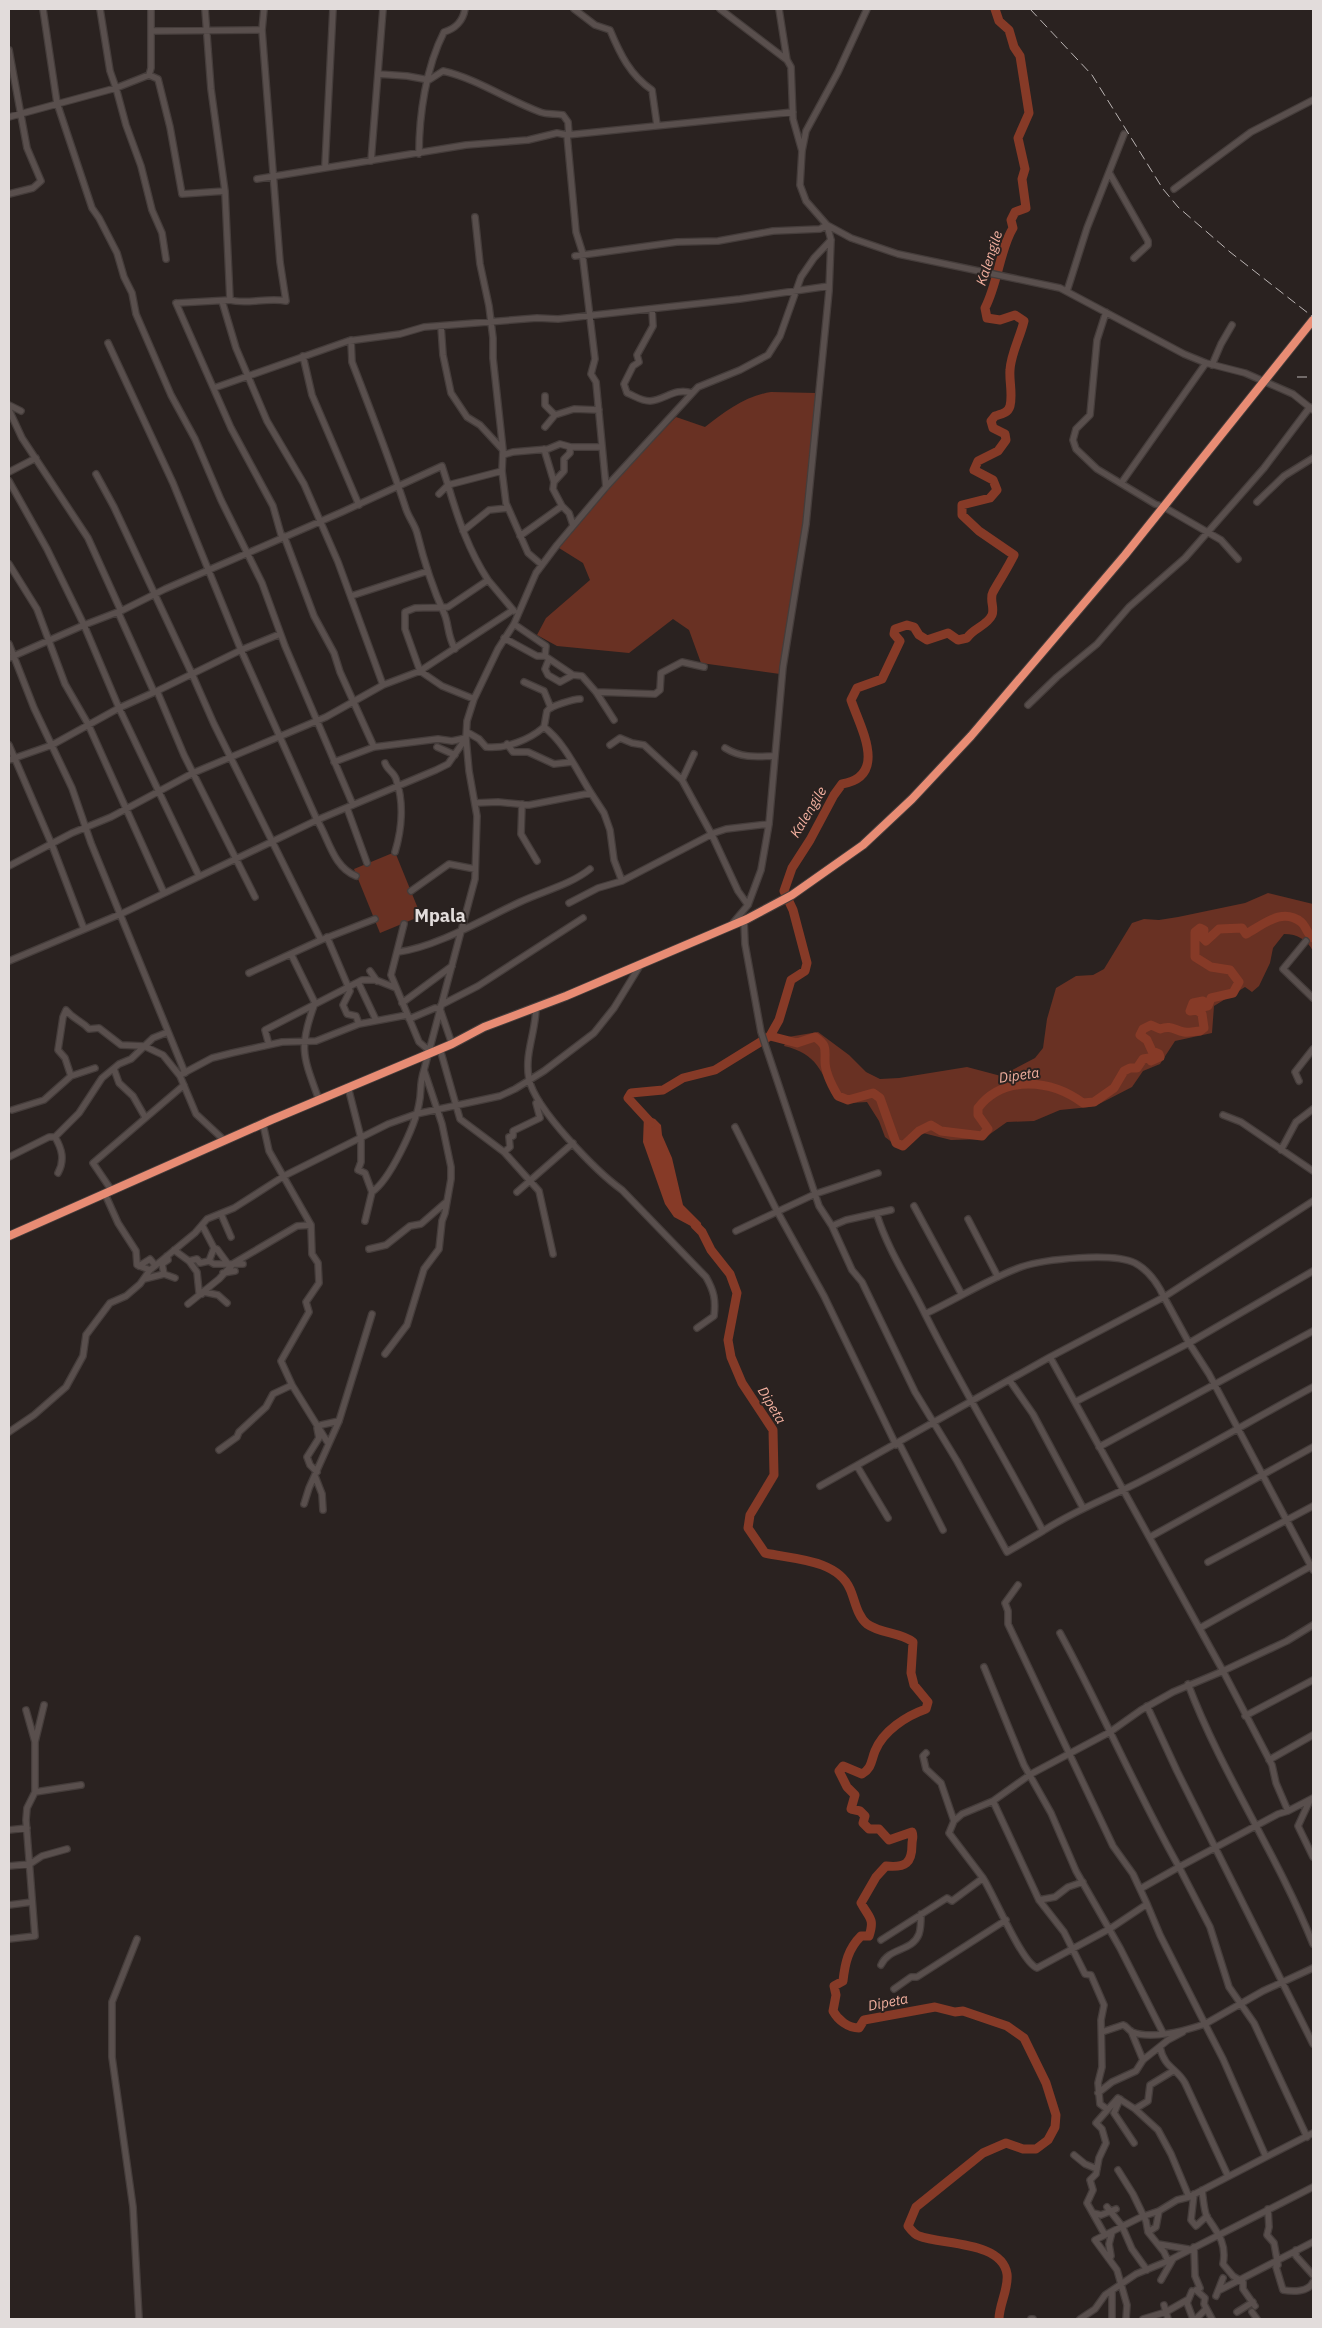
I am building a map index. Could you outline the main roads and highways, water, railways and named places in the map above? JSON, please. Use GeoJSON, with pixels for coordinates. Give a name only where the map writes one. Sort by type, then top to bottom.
{"type":"FeatureCollection","features":[{"type":"Feature","properties":{"kind":"highway"},"geometry":{"type":"LineString","coordinates":[[9,1236],[348,1087],[452,1044],[484,1027],[731,926],[782,902],[843,861],[912,799],[971,736],[1164,507],[1313,320]]}},
{"type":"Feature","properties":{"kind":"waterway","name":"Kalengile"},"geometry":{"type":"LineString","coordinates":[[770,1036],[779,1020],[791,980],[805,971],[807,963],[793,910],[784,891],[792,868],[810,840],[834,795],[842,784],[856,779],[865,771],[868,761],[868,749],[851,700],[857,688],[882,679],[900,641],[894,634],[895,629],[907,625],[914,627],[919,635],[927,640],[948,633],[958,640],[967,638],[987,622],[993,612],[993,592],[1014,555],[979,531],[962,515],[962,505],[990,498],[997,490],[993,480],[974,470],[978,461],[998,451],[1006,440],[1005,434],[993,428],[991,421],[995,416],[1006,412],[1010,406],[1011,364],[1024,321],[1015,315],[1000,320],[987,318],[985,308],[1005,246],[1013,228],[1011,220],[1015,212],[1026,208],[1022,179],[1025,169],[1018,138],[1029,113],[1020,56],[1014,47],[1009,30],[999,21],[995,9]]}},
{"type":"Feature","properties":{"kind":"waterway","name":"Dipeta"},"geometry":{"type":"LineString","coordinates":[[651,1123],[628,1098],[631,1093],[663,1090],[683,1078],[715,1070],[770,1036],[797,1043],[815,1037],[822,1042],[825,1050],[826,1070],[838,1096],[848,1100],[873,1093],[880,1098],[896,1143],[903,1146],[919,1131],[931,1125],[941,1131],[982,1136],[988,1129],[978,1115],[978,1108],[989,1097],[1001,1090],[1014,1085],[1029,1084],[1057,1089],[1083,1103],[1094,1102],[1114,1088],[1124,1071],[1130,1068],[1137,1068],[1143,1059],[1149,1058],[1151,1061],[1160,1057],[1159,1054],[1152,1051],[1147,1040],[1140,1035],[1143,1029],[1151,1025],[1160,1029],[1170,1028],[1188,1032],[1200,1031],[1204,1028],[1202,1014],[1197,1010],[1190,1011],[1193,1003],[1203,1001],[1204,1007],[1208,1006],[1211,998],[1233,993],[1239,982],[1230,970],[1211,967],[1195,957],[1195,932],[1200,928],[1204,930],[1203,938],[1206,941],[1219,929],[1242,928],[1246,934],[1266,922],[1287,916],[1301,922],[1313,938]]}},
{"type":"Feature","properties":{"kind":"waterway","name":"Dipeta"},"geometry":{"type":"LineString","coordinates":[[695,1225],[702,1232],[711,1250],[730,1274],[737,1293],[728,1340],[731,1357],[742,1383],[773,1430],[774,1475],[750,1515],[748,1528],[765,1553],[813,1562],[835,1572],[844,1579],[859,1612],[867,1624],[878,1630],[902,1636],[913,1642],[911,1673],[914,1685],[928,1702],[926,1709],[903,1720],[889,1731],[879,1744],[865,1772],[862,1774],[843,1766],[839,1771],[847,1787],[855,1795],[851,1809],[860,1811],[865,1816],[863,1823],[869,1829],[879,1829],[889,1840],[912,1832],[913,1837],[909,1860],[903,1865],[886,1866],[876,1877],[861,1903],[870,1918],[871,1930],[869,1936],[861,1936],[850,1951],[843,1981],[834,1986],[836,1995],[833,2011],[844,2023],[851,2027],[859,2028],[864,2020],[935,2007],[955,2012],[963,2011],[1007,2026],[1024,2038],[1046,2083],[1056,2115],[1055,2127],[1048,2140],[1036,2149],[1023,2149],[1006,2143],[983,2153],[916,2207],[908,2226],[919,2236],[983,2250],[995,2255],[1003,2263],[1007,2279],[999,2319]]}},
{"type":"Feature","properties":{"kind":"railway"},"geometry":{"type":"LineString","coordinates":[[1030,9],[1092,75],[1163,189],[1178,207],[1230,252],[1313,317]]}},
{"type":"Feature","properties":{"kind":"railway"},"geometry":{"type":"LineString","coordinates":[[1297,377],[1313,377]]}},
{"type":"Feature","properties":{"kind":"district","name":"Mpala"},"geometry":{"type":"Point","coordinates":[440,916]}}]}
